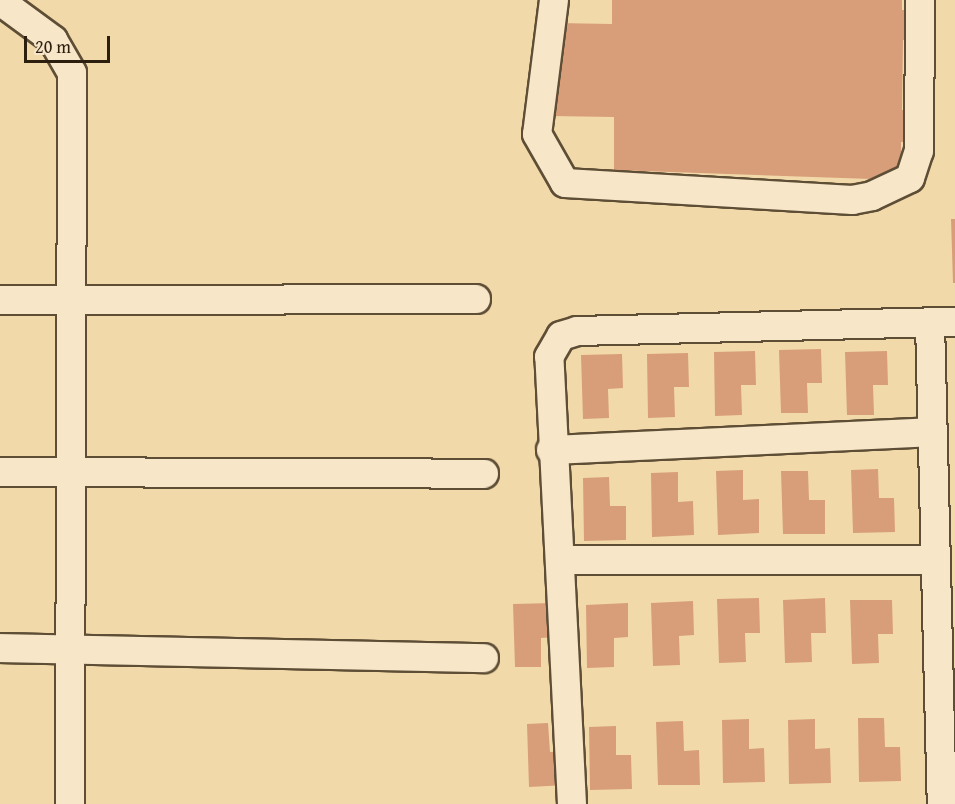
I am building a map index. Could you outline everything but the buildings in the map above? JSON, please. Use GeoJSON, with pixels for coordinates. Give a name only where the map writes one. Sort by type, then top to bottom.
{"type":"FeatureCollection","features":[{"type":"Feature","properties":{"kind":"street"},"geometry":{"type":"LineString","coordinates":[[554,0],[537,134],[564,183],[852,200],[872,196],[910,178],[919,151],[920,0]]}},
{"type":"Feature","properties":{"kind":"street"},"geometry":{"type":"LineString","coordinates":[[0,1],[53,40],[72,73],[70,804]]}},
{"type":"Feature","properties":{"kind":"street"},"geometry":{"type":"LineString","coordinates":[[0,300],[476,299]]}},
{"type":"Feature","properties":{"kind":"street"},"geometry":{"type":"LineString","coordinates":[[572,804],[549,357],[561,336],[577,331],[942,322],[932,432],[942,804]]}},
{"type":"Feature","properties":{"kind":"street"},"geometry":{"type":"LineString","coordinates":[[552,450],[932,432]]}},
{"type":"Feature","properties":{"kind":"street"},"geometry":{"type":"LineString","coordinates":[[0,472],[484,474]]}},
{"type":"Feature","properties":{"kind":"street"},"geometry":{"type":"LineString","coordinates":[[561,560],[936,560]]}},
{"type":"Feature","properties":{"kind":"street"},"geometry":{"type":"LineString","coordinates":[[0,648],[484,658]]}}]}
